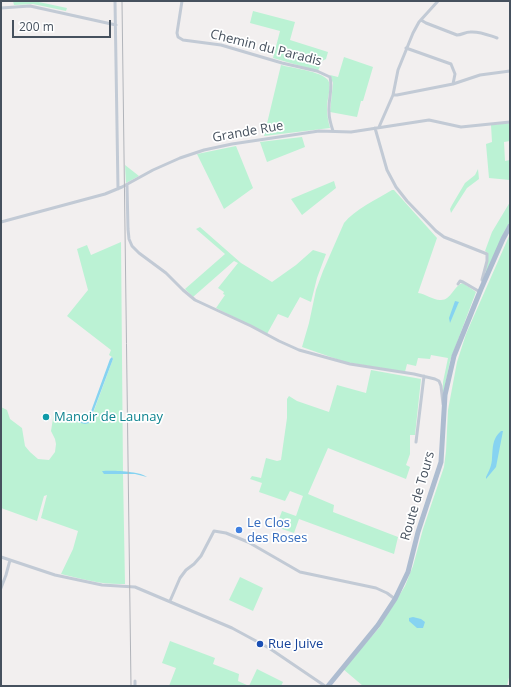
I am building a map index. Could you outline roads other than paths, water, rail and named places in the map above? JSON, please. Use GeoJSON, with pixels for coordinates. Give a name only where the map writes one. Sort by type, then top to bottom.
{"type":"FeatureCollection","features":[{"type":"Feature","properties":{"kind":"main road","name":"Route de Tours"},"geometry":{"type":"LineString","coordinates":[[326,686],[378,625],[395,599],[408,572],[418,532],[438,476],[441,462],[444,405],[454,356],[480,292],[510,226]]}},
{"type":"Feature","properties":{"kind":"street"},"geometry":{"type":"LineString","coordinates":[[115,1],[118,189]]}},
{"type":"Feature","properties":{"kind":"street","name":"Chemin du Paradis"},"geometry":{"type":"LineString","coordinates":[[182,1],[177,33],[183,40],[221,45],[282,63],[317,71],[330,77],[331,90],[329,111],[333,131]]}},
{"type":"Feature","properties":{"kind":"street"},"geometry":{"type":"LineString","coordinates":[[438,1],[421,20],[413,33],[398,70],[393,95],[377,128],[387,170],[396,188],[407,201],[436,231],[444,237],[487,254],[487,261],[482,280],[484,283]]}},
{"type":"Feature","properties":{"kind":"street"},"geometry":{"type":"LineString","coordinates":[[1,8],[30,6],[116,25]]}},
{"type":"Feature","properties":{"kind":"street"},"geometry":{"type":"LineString","coordinates":[[421,20],[461,35],[469,32],[481,32],[496,38]]}},
{"type":"Feature","properties":{"kind":"street"},"geometry":{"type":"LineString","coordinates":[[406,48],[450,64],[455,74],[453,84]]}},
{"type":"Feature","properties":{"kind":"street"},"geometry":{"type":"LineString","coordinates":[[393,95],[453,84],[480,75],[510,71]]}},
{"type":"Feature","properties":{"kind":"street","name":"Grande Rue"},"geometry":{"type":"LineString","coordinates":[[1,222],[98,196],[118,189],[153,170],[204,150],[266,138],[319,131],[351,132],[429,120],[460,126],[510,122]]}},
{"type":"Feature","properties":{"kind":"street"},"geometry":{"type":"LineString","coordinates":[[127,185],[128,229],[129,239],[132,246],[139,254],[166,273],[195,300],[251,326],[279,342],[299,350],[350,364],[424,376],[438,382],[441,386],[442,404],[444,405]]}},
{"type":"Feature","properties":{"kind":"street"},"geometry":{"type":"LineString","coordinates":[[458,284],[462,282],[480,292]]}},
{"type":"Feature","properties":{"kind":"street"},"geometry":{"type":"LineString","coordinates":[[416,442],[424,376]]}},
{"type":"Feature","properties":{"kind":"street"},"geometry":{"type":"LineString","coordinates":[[170,601],[180,578],[201,556],[214,531],[226,533],[248,542],[300,572],[376,588],[395,599]]}},
{"type":"Feature","properties":{"kind":"street"},"geometry":{"type":"LineString","coordinates":[[1,557],[56,575],[96,584],[135,587],[232,628],[269,648],[326,686]]}},
{"type":"Feature","properties":{"kind":"street"},"geometry":{"type":"LineString","coordinates":[[1,588],[10,560]]}},
{"type":"Feature","properties":{"kind":"street"},"geometry":{"type":"LineString","coordinates":[[135,681],[135,686]]}},
{"type":"Feature","properties":{"kind":"water"},"geometry":{"type":"Polygon","coordinates":[[[455,301],[459,302],[450,323],[449,318],[455,301]]]}},
{"type":"Feature","properties":{"kind":"water"},"geometry":{"type":"Polygon","coordinates":[[[112,357],[113,359],[89,423],[85,424],[55,416],[55,413],[81,421],[87,421],[112,357]]]}},
{"type":"Feature","properties":{"kind":"water"},"geometry":{"type":"Polygon","coordinates":[[[501,431],[503,431],[496,467],[486,479],[491,463],[494,440],[501,431]]]}},
{"type":"Feature","properties":{"kind":"water"},"geometry":{"type":"Polygon","coordinates":[[[102,471],[132,472],[147,477],[135,474],[104,474],[102,471]]]}},
{"type":"Feature","properties":{"kind":"water"},"geometry":{"type":"Polygon","coordinates":[[[413,617],[421,619],[425,622],[423,628],[417,628],[409,621],[409,618],[413,617]]]}},
{"type":"Feature","properties":{"kind":"railway"},"geometry":{"type":"LineString","coordinates":[[122,1],[131,686]]}},
{"type":"Feature","properties":{"kind":"place","name":"Manoir de Launay"},"geometry":{"type":"Point","coordinates":[46,417]}},
{"type":"Feature","properties":{"kind":"place","name":"Le Clos des Roses"},"geometry":{"type":"Point","coordinates":[239,530]}},
{"type":"Feature","properties":{"kind":"place","name":"Rue Juive"},"geometry":{"type":"Point","coordinates":[260,644]}}]}
